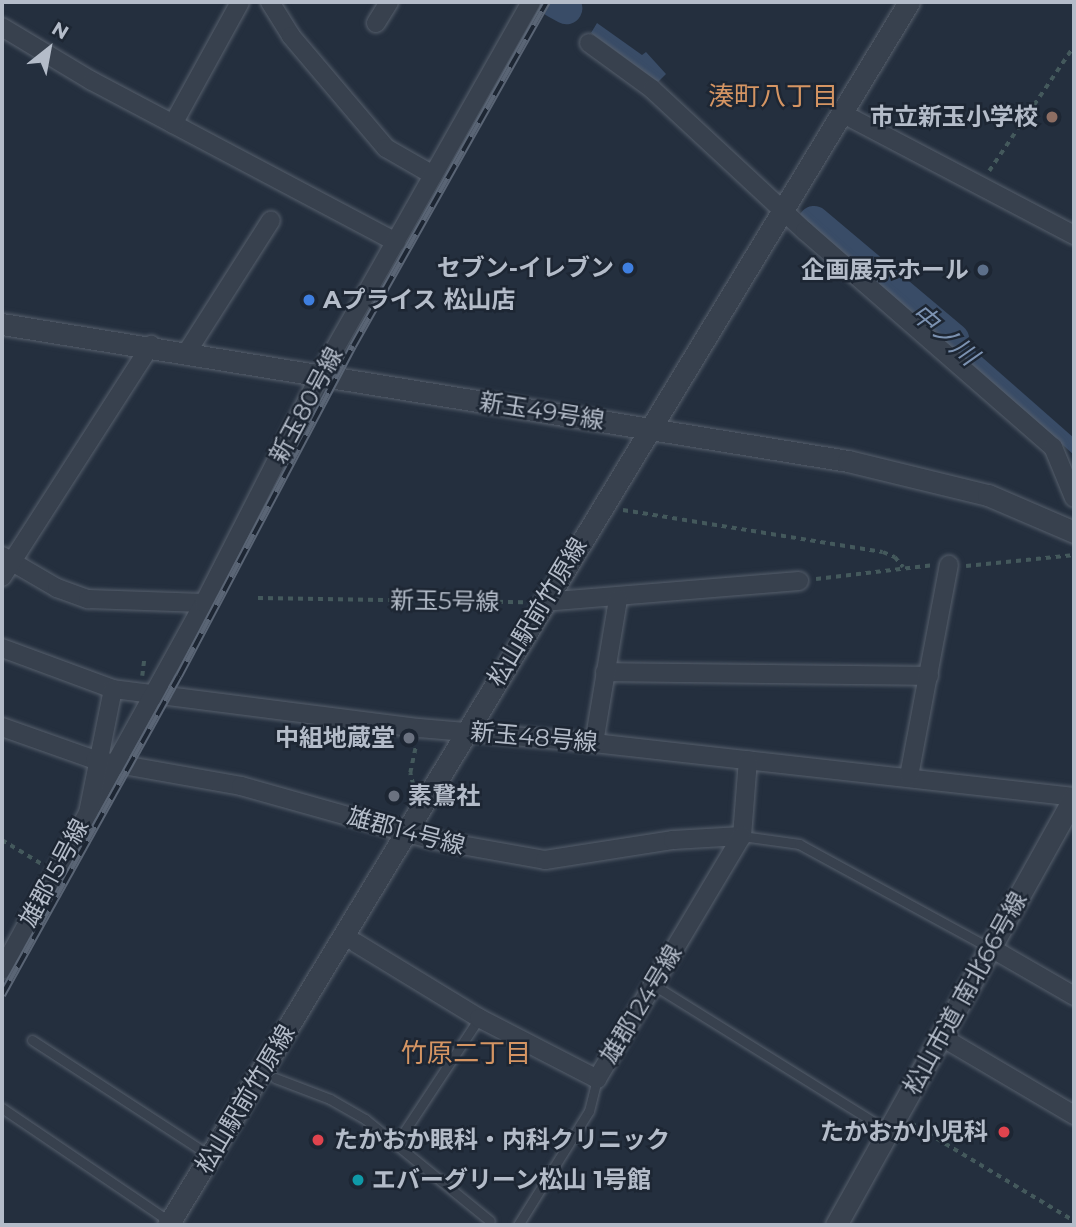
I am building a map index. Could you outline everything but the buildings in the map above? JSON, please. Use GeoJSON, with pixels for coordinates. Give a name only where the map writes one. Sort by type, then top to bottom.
{"type":"FeatureCollection","features":[{"type":"Feature","properties":{"kind":"street"},"geometry":{"type":"LineString","coordinates":[[270,2],[291,36],[386,148],[433,176]]}},
{"type":"Feature","properties":{"kind":"street"},"geometry":{"type":"LineString","coordinates":[[376,23],[389,2]]}},
{"type":"Feature","properties":{"kind":"street","name":"松山駅前竹原線"},"geometry":{"type":"LineString","coordinates":[[175,1224],[269,1074],[473,731],[788,215],[847,116],[909,2]]}},
{"type":"Feature","properties":{"kind":"street","name":"松山駅前竹原線"},"geometry":{"type":"LineString","coordinates":[[847,116],[925,2]]}},
{"type":"Feature","properties":{"kind":"street"},"geometry":{"type":"LineString","coordinates":[[173,124],[236,4]]}},
{"type":"Feature","properties":{"kind":"street","name":"新玉80号線"},"geometry":{"type":"LineString","coordinates":[[88,813],[204,603],[320,375],[433,176],[525,4]]}},
{"type":"Feature","properties":{"kind":"street"},"geometry":{"type":"LineString","coordinates":[[2,27],[173,124],[396,242]]}},
{"type":"Feature","properties":{"kind":"street"},"geometry":{"type":"LineString","coordinates":[[589,43],[652,89],[788,215],[1053,447],[1074,498]]}},
{"type":"Feature","properties":{"kind":"street"},"geometry":{"type":"LineString","coordinates":[[847,116],[1074,235]]}},
{"type":"Feature","properties":{"kind":"street"},"geometry":{"type":"LineString","coordinates":[[187,352],[271,220]]}},
{"type":"Feature","properties":{"kind":"street","name":"新玉49号線"},"geometry":{"type":"LineString","coordinates":[[2,324],[151,345],[940,481],[988,495],[1074,532]]}},
{"type":"Feature","properties":{"kind":"street"},"geometry":{"type":"LineString","coordinates":[[151,345],[5,564],[88,599],[204,603]]}},
{"type":"Feature","properties":{"kind":"street","name":"松山駅前竹原線"},"geometry":{"type":"LineString","coordinates":[[551,602],[616,508],[655,430]]}},
{"type":"Feature","properties":{"kind":"street"},"geometry":{"type":"LineString","coordinates":[[909,776],[949,565]]}},
{"type":"Feature","properties":{"kind":"street"},"geometry":{"type":"LineString","coordinates":[[551,602],[618,599],[799,581]]}},
{"type":"Feature","properties":{"kind":"street"},"geometry":{"type":"LineString","coordinates":[[594,743],[618,599]]}},
{"type":"Feature","properties":{"kind":"street","name":"新玉48号線"},"geometry":{"type":"LineString","coordinates":[[2,648],[113,689],[419,728],[473,731],[909,776],[1074,798]]}},
{"type":"Feature","properties":{"kind":"street"},"geometry":{"type":"LineString","coordinates":[[605,672],[929,676]]}},
{"type":"Feature","properties":{"kind":"street","name":"雄郡15号線"},"geometry":{"type":"LineString","coordinates":[[2,970],[88,813],[95,760],[113,689]]}},
{"type":"Feature","properties":{"kind":"street","name":"雄郡14号線"},"geometry":{"type":"LineString","coordinates":[[2,727],[95,760],[241,786],[414,834],[545,860],[673,839],[742,836]]}},
{"type":"Feature","properties":{"kind":"street"},"geometry":{"type":"LineString","coordinates":[[742,836],[748,760]]}},
{"type":"Feature","properties":{"kind":"street","name":"松山市道 南北66号線"},"geometry":{"type":"LineString","coordinates":[[836,1225],[1074,798]]}},
{"type":"Feature","properties":{"kind":"street","name":"雄郡124号線"},"geometry":{"type":"LineString","coordinates":[[350,939],[479,1018],[597,1079],[742,836]]}},
{"type":"Feature","properties":{"kind":"street"},"geometry":{"type":"LineString","coordinates":[[991,948],[1074,996]]}},
{"type":"Feature","properties":{"kind":"street"},"geometry":{"type":"LineString","coordinates":[[940,1036],[1074,1115]]}},
{"type":"Feature","properties":{"kind":"lane"},"geometry":{"type":"LineString","coordinates":[[742,836],[799,844],[991,948]]}},
{"type":"Feature","properties":{"kind":"lane"},"geometry":{"type":"LineString","coordinates":[[652,984],[893,1123]]}},
{"type":"Feature","properties":{"kind":"lane"},"geometry":{"type":"LineString","coordinates":[[396,1144],[479,1018]]}},
{"type":"Feature","properties":{"kind":"lane"},"geometry":{"type":"LineString","coordinates":[[32,1040],[216,1159]]}},
{"type":"Feature","properties":{"kind":"lane"},"geometry":{"type":"LineString","coordinates":[[269,1074],[330,1099],[396,1144],[490,1221]]}},
{"type":"Feature","properties":{"kind":"lane"},"geometry":{"type":"LineString","coordinates":[[518,1225],[589,1111],[597,1079]]}},
{"type":"Feature","properties":{"kind":"lane"},"geometry":{"type":"LineString","coordinates":[[2,1108],[175,1224]]}},
{"type":"Feature","properties":{"kind":"path"},"geometry":{"type":"LineString","coordinates":[[980,184],[1074,46]]}},
{"type":"Feature","properties":{"kind":"path"},"geometry":{"type":"LineString","coordinates":[[616,508],[883,552],[895,557],[902,566]]}},
{"type":"Feature","properties":{"kind":"path","name":"新玉5号線"},"geometry":{"type":"LineString","coordinates":[[258,598],[551,602]]}},
{"type":"Feature","properties":{"kind":"path"},"geometry":{"type":"LineString","coordinates":[[413,788],[410,774],[419,728]]}},
{"type":"Feature","properties":{"kind":"path"},"geometry":{"type":"LineString","coordinates":[[2,840],[55,872]]}},
{"type":"Feature","properties":{"kind":"path"},"geometry":{"type":"LineString","coordinates":[[893,1123],[1074,1221]]}},
{"type":"Feature","properties":{"kind":"water"},"geometry":{"type":"Polygon","coordinates":[[[597,23],[642,55],[646,52],[666,74],[658,82],[591,33],[597,23]]]}},
{"type":"Feature","properties":{"kind":"water"},"geometry":{"type":"Polygon","coordinates":[[[817,218],[903,289],[897,298],[811,227],[817,218]]]}},
{"type":"Feature","properties":{"kind":"water"},"geometry":{"type":"Polygon","coordinates":[[[926,308],[1074,438],[1074,455],[919,317],[926,308]]]}},
{"type":"Feature","properties":{"kind":"waterway","name":"中ノ川"},"geometry":{"type":"LineString","coordinates":[[555,2],[566,8]]}},
{"type":"Feature","properties":{"kind":"waterway","name":"中ノ川"},"geometry":{"type":"LineString","coordinates":[[814,222],[953,339]]}},
{"type":"Feature","properties":{"kind":"railway"},"geometry":{"type":"LineString","coordinates":[[2,995],[179,676],[353,346],[547,2]]}},
{"type":"Feature","properties":{"kind":"place","name":"市立新玉小学校"},"geometry":{"type":"Point","coordinates":[1052,117]}},
{"type":"Feature","properties":{"kind":"place","name":"セブン-イレブン"},"geometry":{"type":"Point","coordinates":[628,268]}},
{"type":"Feature","properties":{"kind":"place","name":"企画展示ホール"},"geometry":{"type":"Point","coordinates":[983,270]}},
{"type":"Feature","properties":{"kind":"place","name":"Aプライス 松山店"},"geometry":{"type":"Point","coordinates":[309,300]}},
{"type":"Feature","properties":{"kind":"place","name":"中組地蔵堂"},"geometry":{"type":"Point","coordinates":[409,738]}},
{"type":"Feature","properties":{"kind":"place","name":"素鵞社"},"geometry":{"type":"Point","coordinates":[394,796]}},
{"type":"Feature","properties":{"kind":"place","name":"たかおか小児科"},"geometry":{"type":"Point","coordinates":[1004,1132]}},
{"type":"Feature","properties":{"kind":"place","name":"たかおか眼科・内科クリニック"},"geometry":{"type":"Point","coordinates":[318,1140]}},
{"type":"Feature","properties":{"kind":"place","name":"エバーグリーン松山 1号館"},"geometry":{"type":"Point","coordinates":[358,1180]}},
{"type":"Feature","properties":{"kind":"district","name":"湊町八丁目"},"geometry":{"type":"Point","coordinates":[773,97]}},
{"type":"Feature","properties":{"kind":"district","name":"竹原二丁目"},"geometry":{"type":"Point","coordinates":[466,1054]}}]}
